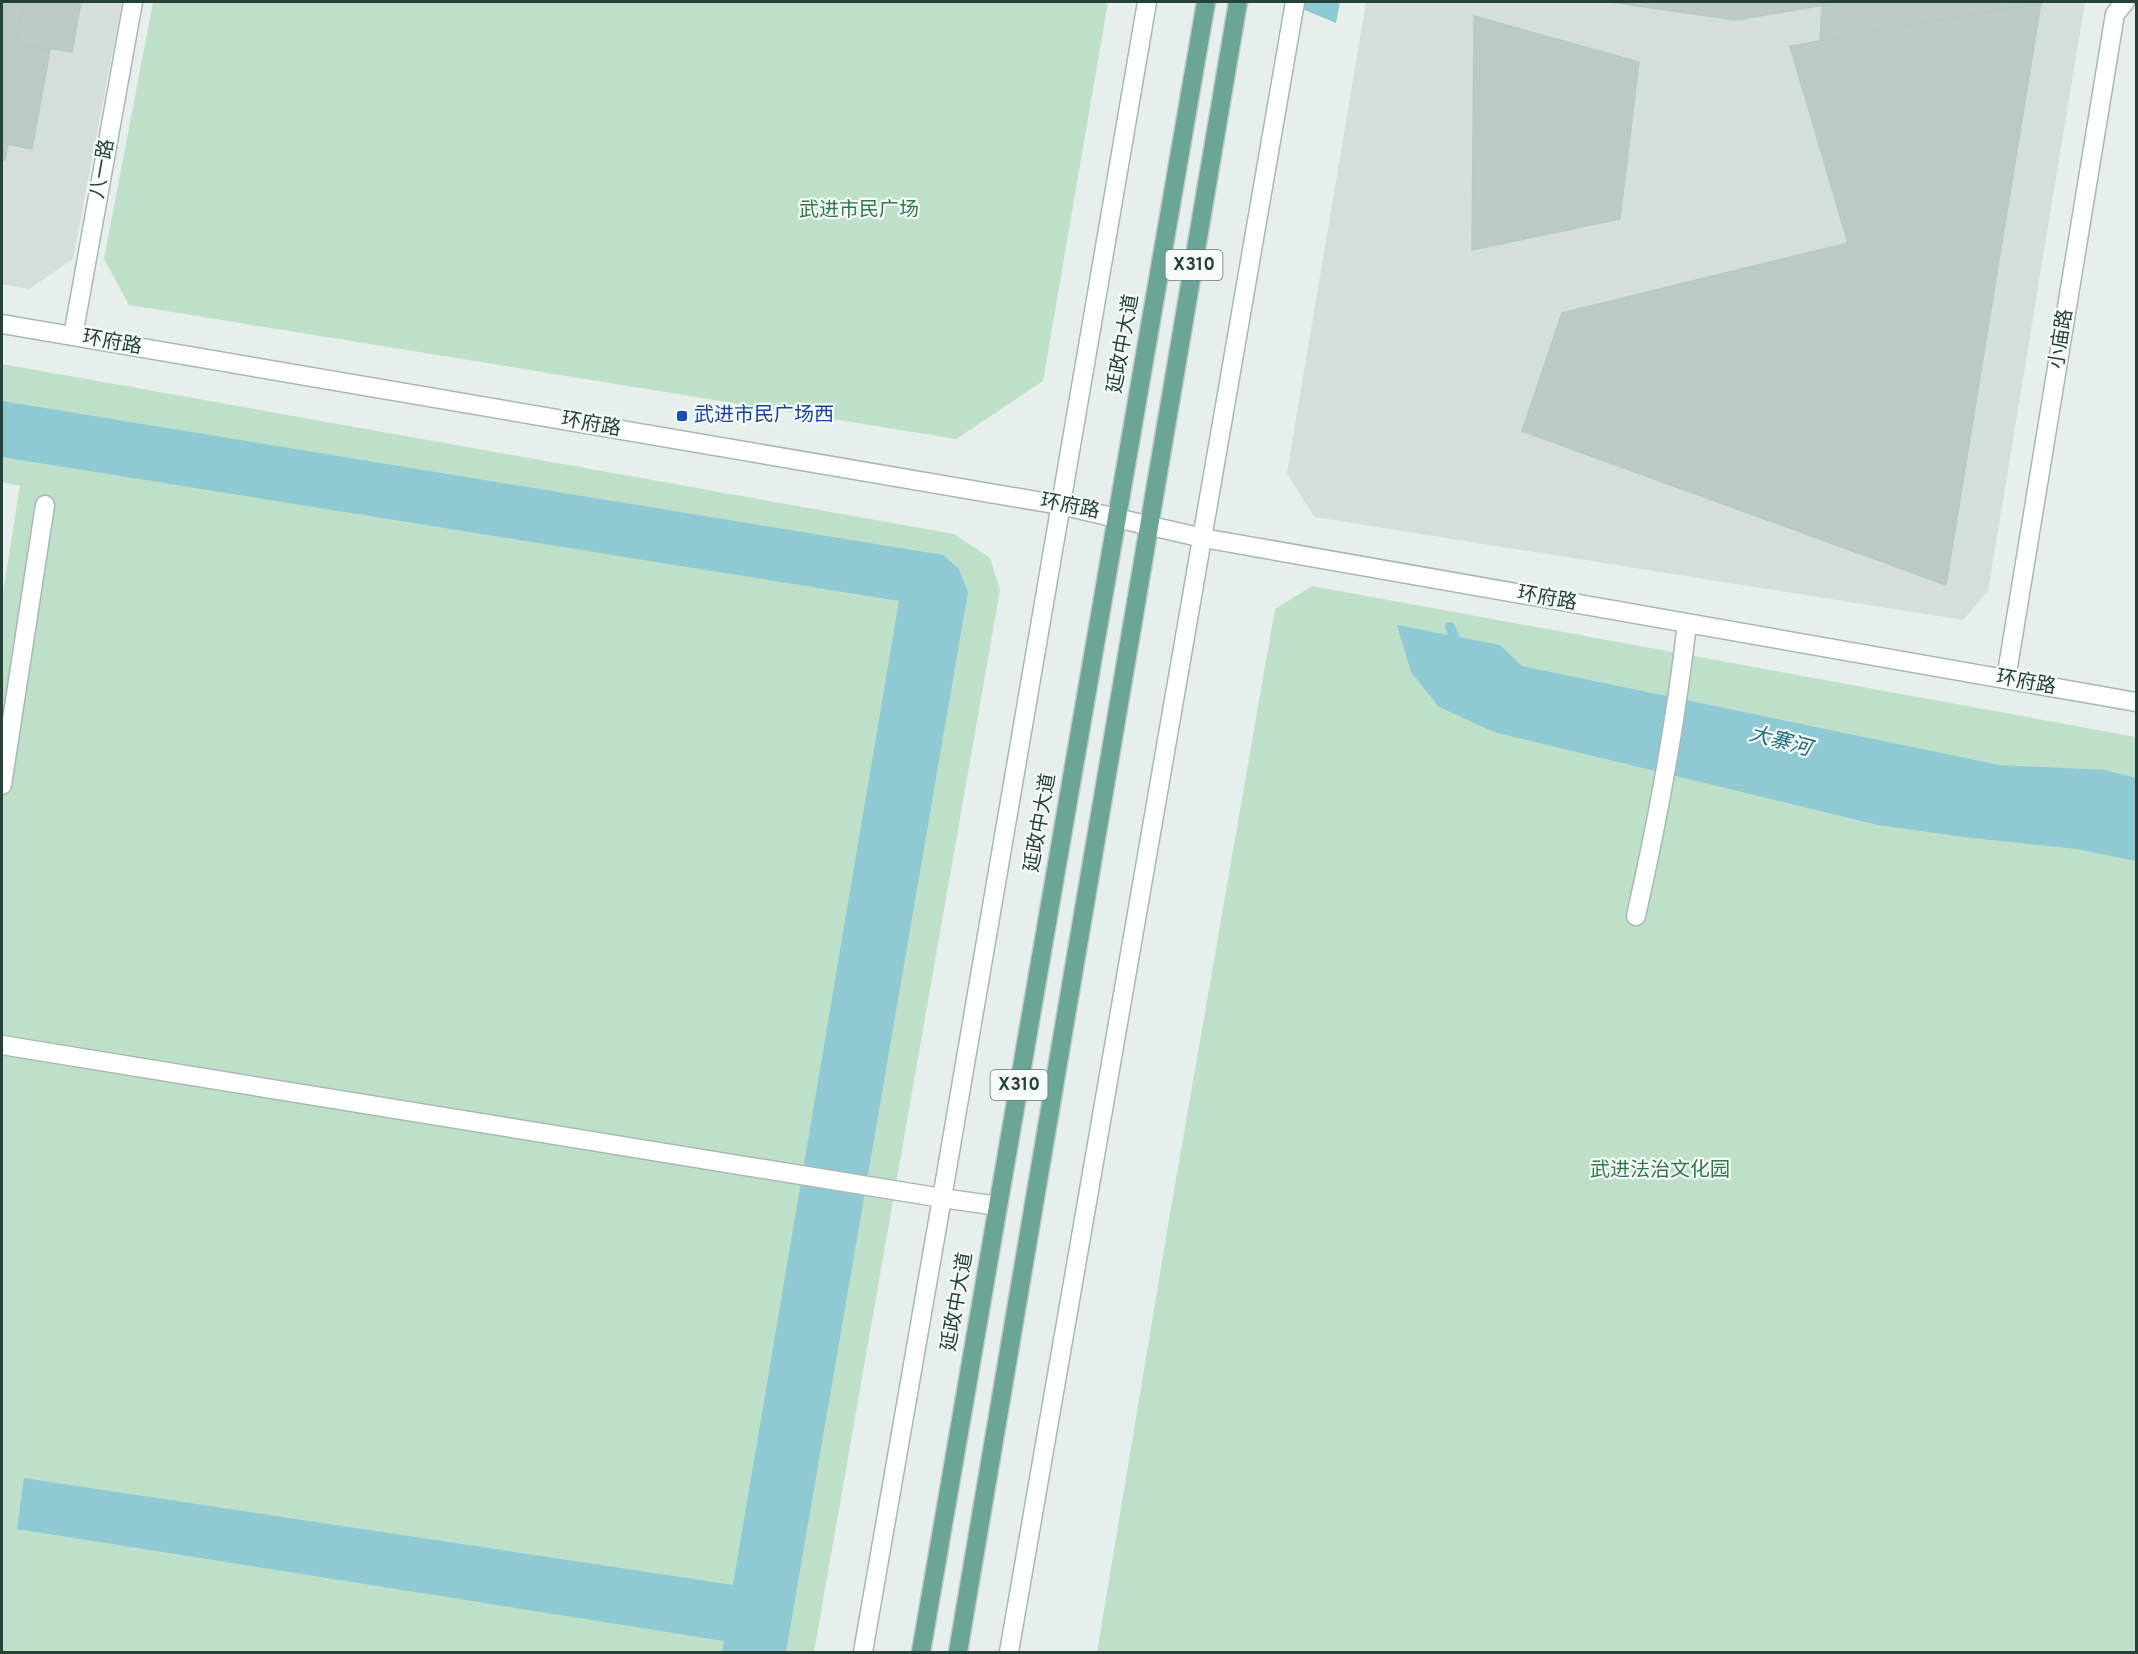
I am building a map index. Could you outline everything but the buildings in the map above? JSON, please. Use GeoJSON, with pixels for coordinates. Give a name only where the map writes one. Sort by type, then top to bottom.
{"type":"FeatureCollection","features":[{"type":"Feature","properties":{"kind":"main road","name":"延政中大道"},"geometry":{"type":"LineString","coordinates":[[921,1653],[1206,2]]}},
{"type":"Feature","properties":{"kind":"main road","name":"X310"},"geometry":{"type":"LineString","coordinates":[[958,1653],[1238,3]]}},
{"type":"Feature","properties":{"kind":"street","name":"八一路"},"geometry":{"type":"LineString","coordinates":[[73,336],[133,2]]}},
{"type":"Feature","properties":{"kind":"street"},"geometry":{"type":"LineString","coordinates":[[863,1653],[1147,2]]}},
{"type":"Feature","properties":{"kind":"street","name":"小庙路"},"geometry":{"type":"LineString","coordinates":[[2006,679],[2119,6]]}},
{"type":"Feature","properties":{"kind":"street"},"geometry":{"type":"LineString","coordinates":[[1009,1653],[1294,9]]}},
{"type":"Feature","properties":{"kind":"street","name":"环府路"},"geometry":{"type":"LineString","coordinates":[[2,324],[1060,505],[1203,538],[2136,702]]}},
{"type":"Feature","properties":{"kind":"street"},"geometry":{"type":"LineString","coordinates":[[2,785],[45,505]]}},
{"type":"Feature","properties":{"kind":"street"},"geometry":{"type":"LineString","coordinates":[[1636,916],[1656,825],[1680,687],[1687,623]]}},
{"type":"Feature","properties":{"kind":"street"},"geometry":{"type":"LineString","coordinates":[[2,1045],[998,1206]]}},
{"type":"Feature","properties":{"kind":"shaded area"},"geometry":{"type":"Polygon","coordinates":[[[2,2],[122,2],[73,259],[29,289],[2,284],[2,2]]]}},
{"type":"Feature","properties":{"kind":"shaded area"},"geometry":{"type":"Polygon","coordinates":[[[1366,2],[2085,2],[1988,591],[1963,620],[1314,517],[1287,473],[1366,2]]]}},
{"type":"Feature","properties":{"kind":"green space","name":"武进市民广场"},"geometry":{"type":"Polygon","coordinates":[[[153,2],[1108,2],[1043,381],[956,439],[129,305],[104,259],[153,2]]]}},
{"type":"Feature","properties":{"kind":"green space"},"geometry":{"type":"Polygon","coordinates":[[[2,364],[954,534],[990,558],[1000,590],[814,1652],[2,1652],[2,599],[20,486],[2,482],[2,364]]]}},
{"type":"Feature","properties":{"kind":"green space","name":"武进法治文化园"},"geometry":{"type":"Polygon","coordinates":[[[1312,586],[2136,737],[2136,1652],[1097,1652],[1168,1225],[1275,609],[1312,586]]]}},
{"type":"Feature","properties":{"kind":"water"},"geometry":{"type":"Polygon","coordinates":[[[1285,2],[1340,2],[1336,23],[1285,2]]]}},
{"type":"Feature","properties":{"kind":"water"},"geometry":{"type":"Polygon","coordinates":[[[2,401],[943,555],[959,569],[968,592],[786,1652],[722,1652],[724,1641],[17,1529],[24,1478],[733,1585],[899,601],[2,457],[2,401]]]}},
{"type":"Feature","properties":{"kind":"water"},"geometry":{"type":"Polygon","coordinates":[[[1397,625],[1500,645],[1522,666],[1999,765],[2105,770],[2136,778],[2136,861],[2077,849],[1878,825],[1494,732],[1439,707],[1411,672],[1397,625]]]}},
{"type":"Feature","properties":{"kind":"waterway","name":"大寨河"},"geometry":{"type":"LineString","coordinates":[[1450,627],[1460,649]]}},
{"type":"Feature","properties":{"kind":"place","name":"武进市民广场西"},"geometry":{"type":"Point","coordinates":[682,416]}}]}
